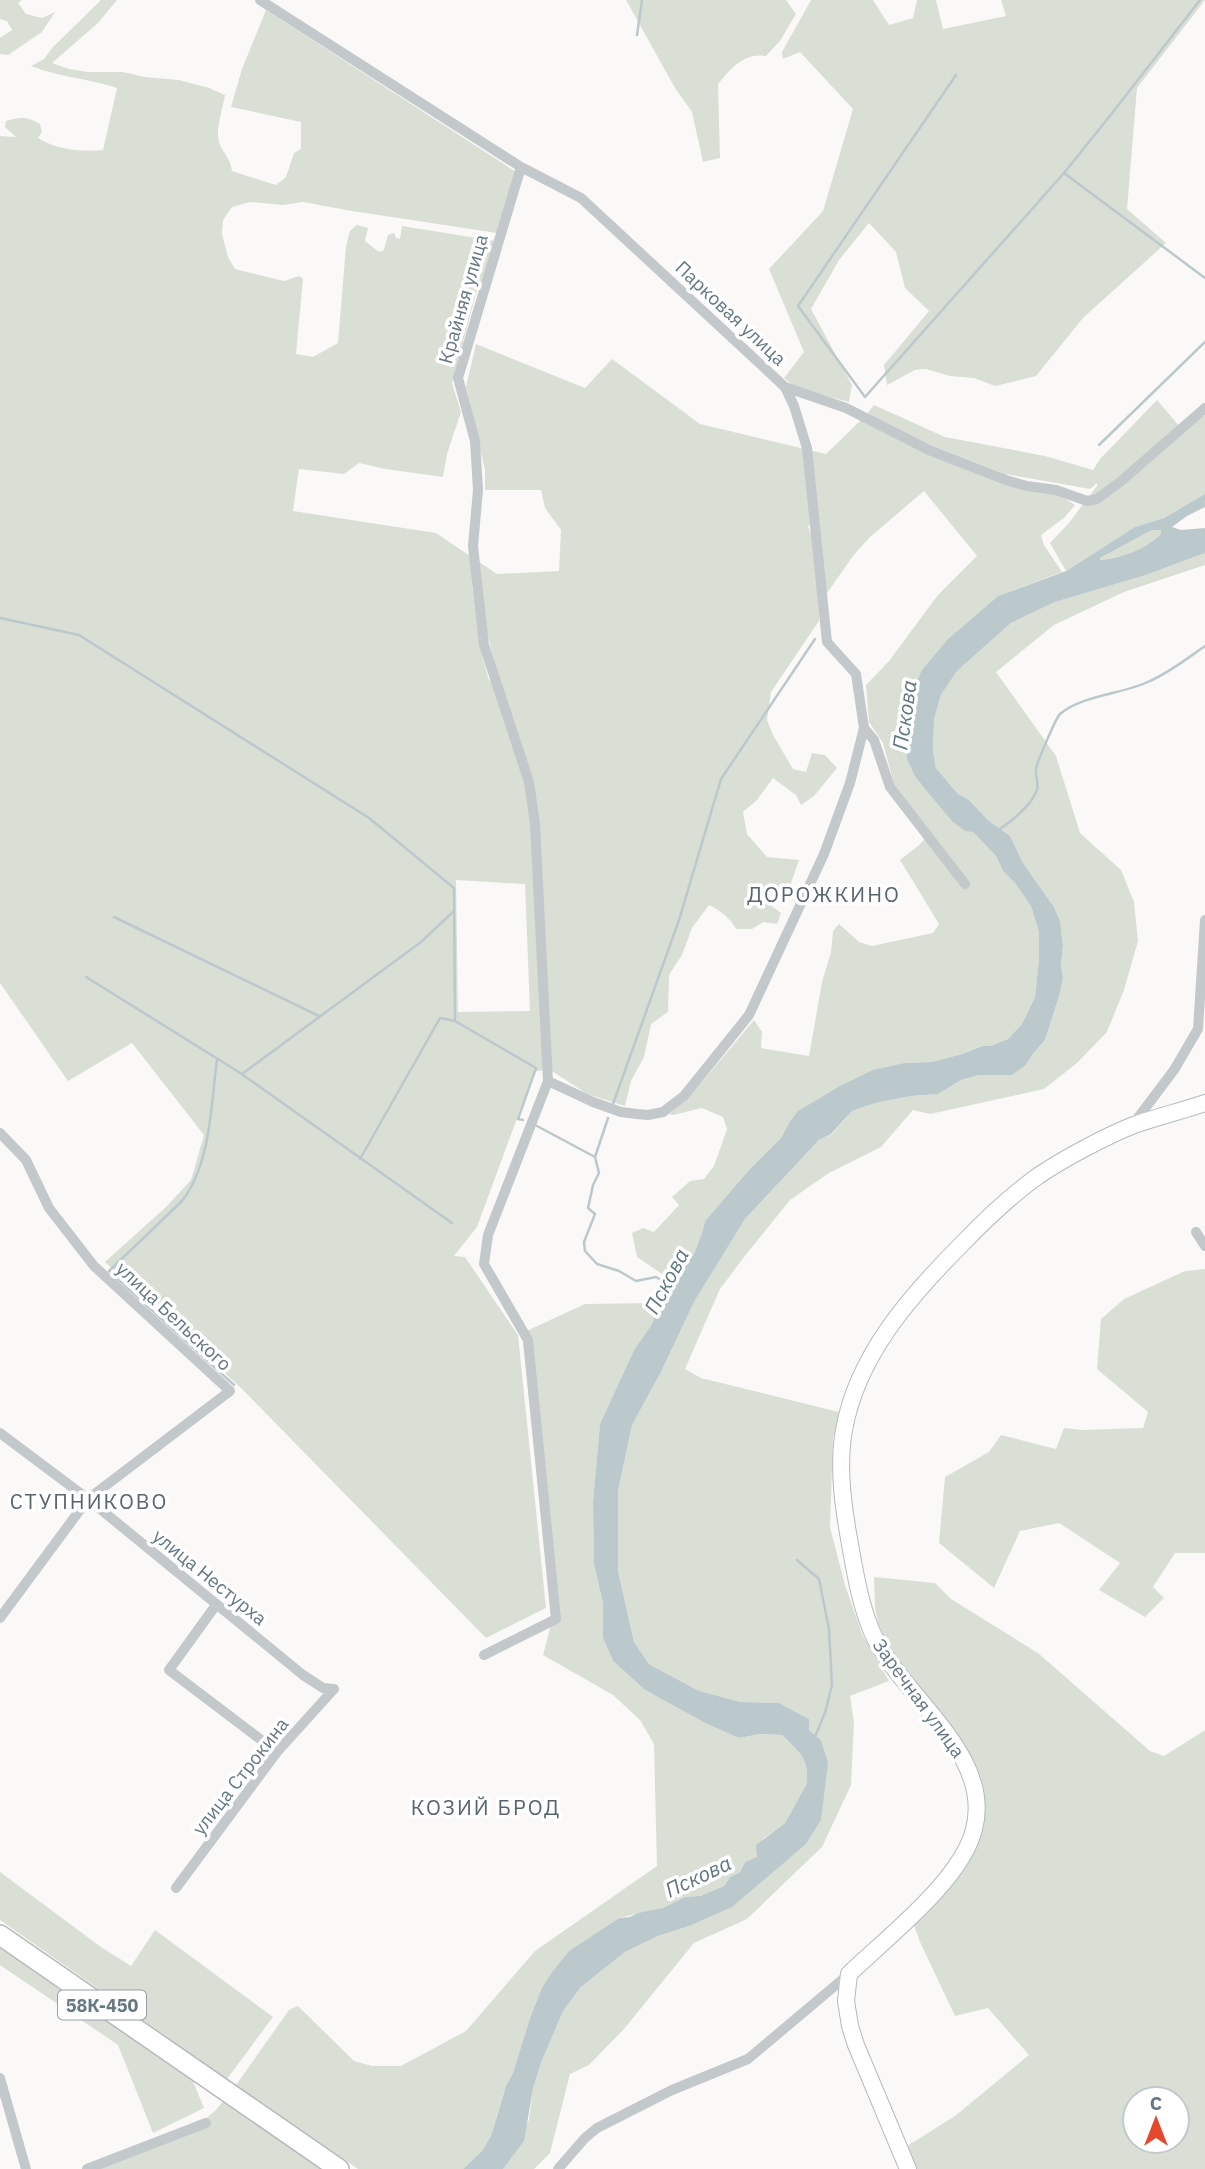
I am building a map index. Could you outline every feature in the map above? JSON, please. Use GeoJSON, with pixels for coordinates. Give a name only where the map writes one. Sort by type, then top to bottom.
{"type":"FeatureCollection","features":[{"type":"Feature","properties":{"kind":"highway","name":"58К-450"},"geometry":{"type":"LineString","coordinates":[[0,1935],[340,2169]]}},
{"type":"Feature","properties":{"kind":"street","name":"Парковая улица"},"geometry":{"type":"LineString","coordinates":[[260,0],[521,167],[581,198],[785,387],[846,408],[929,450],[1006,480],[1056,490],[1087,501],[1097,499],[1120,482],[1205,408]]}},
{"type":"Feature","properties":{"kind":"street","name":"Крайняя улица"},"geometry":{"type":"LineString","coordinates":[[521,167],[458,378],[475,441],[478,490],[473,545],[484,645],[529,782],[536,824],[548,1081]]}},
{"type":"Feature","properties":{"kind":"street"},"geometry":{"type":"LineString","coordinates":[[484,1655],[556,1619],[528,1340],[484,1264],[488,1235],[548,1081],[593,1102],[621,1112],[637,1114],[663,1112],[684,1096],[749,1015],[824,854],[850,783],[864,728],[856,674],[827,642],[807,448],[794,405],[785,387]]}},
{"type":"Feature","properties":{"kind":"street"},"geometry":{"type":"LineString","coordinates":[[864,728],[874,740],[890,787],[965,884]]}},
{"type":"Feature","properties":{"kind":"street","name":"Заречная улица"},"geometry":{"type":"LineString","coordinates":[[1133,1126],[1174,1070],[1198,1029],[1205,920]]}},
{"type":"Feature","properties":{"kind":"street","name":"Заречная улица"},"geometry":{"type":"LineString","coordinates":[[849,1975],[907,1920],[945,1879],[964,1853],[975,1828],[976,1795],[971,1772],[953,1743],[891,1665],[873,1634],[860,1597],[842,1487],[844,1434],[852,1400],[876,1350],[898,1316],[931,1276],[992,1213],[1039,1176],[1133,1126],[1205,1103]]}},
{"type":"Feature","properties":{"kind":"street","name":"улица Бельского"},"geometry":{"type":"LineString","coordinates":[[0,1133],[26,1160],[49,1208],[94,1266],[230,1391],[88,1499]]}},
{"type":"Feature","properties":{"kind":"street"},"geometry":{"type":"LineString","coordinates":[[1196,1232],[1205,1246]]}},
{"type":"Feature","properties":{"kind":"street","name":"улица Нестурха"},"geometry":{"type":"LineString","coordinates":[[0,1433],[88,1499],[303,1675],[323,1688],[334,1689]]}},
{"type":"Feature","properties":{"kind":"street"},"geometry":{"type":"LineString","coordinates":[[0,1618],[88,1499]]}},
{"type":"Feature","properties":{"kind":"street"},"geometry":{"type":"LineString","coordinates":[[216,1605],[169,1670],[277,1752]]}},
{"type":"Feature","properties":{"kind":"street","name":"улица Строкина"},"geometry":{"type":"LineString","coordinates":[[176,1888],[277,1752],[334,1689]]}},
{"type":"Feature","properties":{"kind":"street"},"geometry":{"type":"LineString","coordinates":[[558,2169],[597,2128],[672,2090],[748,2059],[849,1975]]}},
{"type":"Feature","properties":{"kind":"street"},"geometry":{"type":"LineString","coordinates":[[849,1975],[846,2001],[850,2026],[908,2169]]}},
{"type":"Feature","properties":{"kind":"street"},"geometry":{"type":"LineString","coordinates":[[0,2078],[26,2169]]}},
{"type":"Feature","properties":{"kind":"street"},"geometry":{"type":"LineString","coordinates":[[88,2169],[206,2123]]}},
{"type":"Feature","properties":{"kind":"shaded area"},"geometry":{"type":"Polygon","coordinates":[[[0,0],[22,0],[18,3],[26,14],[42,18],[55,12],[42,32],[8,55],[0,54],[0,38],[12,30],[7,21],[0,19],[0,0]]]}},
{"type":"Feature","properties":{"kind":"shaded area"},"geometry":{"type":"Polygon","coordinates":[[[101,0],[117,0],[98,23],[52,63],[88,72],[123,72],[179,80],[225,95],[218,140],[232,171],[276,185],[286,177],[294,153],[301,149],[301,122],[231,107],[242,69],[266,10],[516,172],[497,233],[303,202],[283,205],[250,202],[232,207],[223,220],[222,234],[228,257],[235,269],[284,281],[299,276],[303,279],[296,354],[313,357],[338,343],[346,246],[350,231],[357,225],[368,228],[365,241],[379,252],[384,250],[388,235],[394,233],[396,238],[400,239],[402,226],[495,241],[482,284],[479,283],[452,383],[461,412],[447,454],[443,477],[359,463],[344,474],[299,469],[293,511],[436,533],[497,574],[559,571],[561,530],[545,508],[541,490],[485,490],[485,470],[466,387],[476,344],[585,388],[612,359],[700,424],[826,454],[861,420],[1061,496],[1075,505],[1064,518],[1041,535],[1044,545],[1062,572],[998,596],[948,639],[906,730],[973,832],[996,856],[1003,871],[1031,906],[1039,932],[1039,959],[1035,997],[1022,1024],[1008,1039],[991,1046],[981,1046],[932,1062],[905,1063],[789,1123],[781,1138],[705,1221],[694,1254],[666,1286],[665,1276],[637,1257],[632,1233],[643,1228],[654,1232],[679,1205],[672,1197],[690,1181],[704,1179],[714,1166],[727,1129],[723,1117],[702,1108],[669,1114],[687,1100],[754,1020],[762,1032],[761,1048],[809,1056],[833,931],[839,924],[859,942],[872,946],[933,933],[939,924],[900,860],[930,833],[894,784],[883,743],[869,722],[866,685],[889,661],[938,595],[977,556],[924,491],[870,537],[825,596],[819,520],[808,526],[812,537],[820,603],[819,621],[771,692],[767,720],[793,769],[806,772],[812,753],[825,755],[837,768],[814,796],[801,805],[796,795],[773,778],[757,800],[743,812],[747,834],[767,857],[799,860],[790,886],[784,894],[759,893],[781,913],[777,924],[763,922],[752,929],[736,929],[731,921],[709,905],[692,928],[682,955],[669,975],[668,1012],[651,1024],[644,1057],[631,1081],[625,1106],[587,1094],[549,1069],[534,1072],[477,1227],[454,1256],[465,1257],[518,1335],[546,1608],[486,1638],[242,1389],[105,1262],[166,1207],[191,1180],[204,1135],[132,1043],[68,1081],[0,983],[0,136],[16,137],[5,127],[6,121],[27,118],[40,124],[42,132],[38,138],[45,142],[70,149],[103,150],[117,88],[31,66],[44,59],[101,0]],[[472,585],[480,648],[489,680],[502,689],[491,651],[482,585],[472,585]],[[456,880],[458,1012],[530,1011],[525,884],[456,880]]]}},
{"type":"Feature","properties":{"kind":"shaded area"},"geometry":{"type":"Polygon","coordinates":[[[626,0],[786,0],[796,14],[780,41],[766,56],[744,59],[718,84],[720,158],[703,162],[692,112],[675,88],[626,0]]]}},
{"type":"Feature","properties":{"kind":"shaded area"},"geometry":{"type":"Polygon","coordinates":[[[811,0],[873,0],[889,25],[913,18],[917,0],[936,0],[943,29],[1006,16],[1001,0],[1205,0],[1137,88],[1127,209],[1166,243],[1083,318],[1036,376],[995,386],[974,378],[950,376],[926,369],[915,370],[887,385],[884,365],[929,311],[905,288],[896,252],[869,223],[839,260],[811,309],[852,385],[849,402],[796,388],[784,378],[804,352],[769,269],[823,211],[853,109],[800,52],[783,59],[782,52],[811,0]]]}},
{"type":"Feature","properties":{"kind":"shaded area"},"geometry":{"type":"Polygon","coordinates":[[[1157,400],[1181,428],[1201,410],[1205,417],[1205,494],[1164,518],[1135,527],[1066,571],[1050,543],[1068,524],[1097,483],[1090,489],[1005,474],[928,444],[866,415],[874,405],[945,437],[1045,456],[1093,470],[1100,459],[1157,400]]]}},
{"type":"Feature","properties":{"kind":"shaded area"},"geometry":{"type":"Polygon","coordinates":[[[1205,494],[1205,507],[1172,527],[1181,530],[1205,528],[1205,553],[1146,575],[1055,602],[1011,623],[957,671],[941,695],[934,719],[933,751],[936,768],[958,794],[969,800],[988,820],[1010,836],[1023,863],[1054,907],[1060,921],[1063,978],[1045,1040],[1025,1066],[1012,1075],[979,1075],[961,1080],[938,1094],[875,1103],[852,1111],[831,1134],[819,1140],[745,1219],[694,1302],[632,1425],[618,1491],[618,1571],[634,1642],[649,1664],[699,1691],[741,1702],[779,1703],[809,1719],[809,1730],[821,1740],[828,1763],[821,1820],[806,1844],[732,1907],[625,1952],[581,1987],[563,2011],[541,2063],[533,2089],[524,2141],[503,2169],[463,2169],[482,2151],[491,2136],[506,2086],[542,1988],[569,1951],[619,1918],[663,1908],[685,1897],[700,1896],[724,1886],[730,1877],[740,1872],[745,1862],[757,1857],[756,1845],[785,1823],[806,1785],[805,1762],[782,1735],[760,1734],[739,1738],[707,1724],[645,1690],[613,1661],[603,1638],[603,1603],[594,1564],[593,1502],[600,1424],[634,1350],[652,1324],[666,1286],[694,1254],[705,1221],[781,1138],[798,1111],[873,1070],[905,1063],[932,1062],[982,1046],[991,1046],[1008,1039],[1022,1024],[1035,997],[1039,959],[1039,932],[1031,906],[1003,871],[996,856],[973,832],[965,831],[952,821],[915,776],[907,759],[907,711],[912,693],[922,670],[948,639],[998,596],[1066,571],[1135,527],[1164,518],[1205,494]],[[1152,530],[1100,560],[1140,549],[1155,540],[1161,530],[1152,530]]]}},
{"type":"Feature","properties":{"kind":"shaded area"},"geometry":{"type":"Polygon","coordinates":[[[1152,530],[1161,530],[1161,534],[1148,545],[1125,555],[1100,560],[1100,558],[1152,530]]]}},
{"type":"Feature","properties":{"kind":"shaded area"},"geometry":{"type":"Polygon","coordinates":[[[1205,553],[1205,565],[1124,592],[1054,625],[996,672],[1056,756],[1080,833],[1121,870],[1134,902],[1138,941],[1124,990],[1107,1032],[1077,1063],[1044,1089],[930,1114],[913,1110],[881,1147],[829,1173],[790,1200],[720,1289],[685,1369],[701,1378],[839,1412],[833,1438],[830,1527],[845,1585],[862,1634],[889,1681],[850,1696],[854,1723],[851,1785],[822,1847],[747,1919],[694,1943],[624,2029],[589,2065],[570,2074],[550,2153],[534,2169],[503,2169],[529,2120],[533,2089],[541,2063],[563,2011],[581,1987],[625,1952],[658,1936],[689,1926],[806,1844],[821,1740],[809,1730],[809,1719],[779,1703],[741,1702],[699,1691],[649,1664],[634,1642],[618,1571],[618,1491],[632,1425],[694,1302],[745,1219],[819,1140],[832,1134],[852,1111],[875,1103],[938,1094],[961,1080],[979,1075],[1012,1075],[1025,1066],[1045,1040],[1060,993],[1063,946],[1060,921],[1054,907],[1023,863],[1010,836],[988,820],[969,800],[958,794],[936,768],[933,751],[934,719],[941,695],[957,671],[1011,623],[1055,602],[1146,575],[1205,553]]]}},
{"type":"Feature","properties":{"kind":"shaded area"},"geometry":{"type":"Polygon","coordinates":[[[1205,1269],[1205,1553],[1175,1553],[1153,1587],[1164,1598],[1145,1617],[1099,1590],[1120,1563],[1059,1523],[1020,1531],[994,1588],[939,1543],[945,1477],[989,1452],[1001,1435],[1056,1449],[1064,1428],[1143,1428],[1148,1412],[1097,1369],[1101,1319],[1124,1299],[1185,1271],[1205,1269]]]}},
{"type":"Feature","properties":{"kind":"shaded area"},"geometry":{"type":"Polygon","coordinates":[[[659,1303],[652,1324],[634,1350],[600,1424],[593,1502],[594,1564],[603,1603],[603,1638],[613,1661],[645,1690],[707,1724],[739,1738],[760,1734],[782,1735],[805,1762],[806,1785],[785,1823],[763,1839],[757,1857],[745,1862],[740,1872],[730,1877],[724,1886],[700,1896],[685,1897],[663,1908],[619,1918],[569,1951],[529,2021],[491,2136],[482,2151],[463,2169],[358,2169],[236,2085],[289,2010],[298,2006],[354,2061],[372,2066],[401,2066],[466,2031],[535,1951],[657,1866],[654,1744],[640,1720],[613,1695],[543,1655],[552,1621],[522,1333],[585,1304],[659,1303]]]}},
{"type":"Feature","properties":{"kind":"shaded area"},"geometry":{"type":"Polygon","coordinates":[[[874,1577],[935,1583],[951,1599],[1038,1653],[1150,1751],[1164,1756],[1205,1730],[1205,2169],[916,2169],[907,2146],[955,2116],[1029,2055],[988,2008],[955,2016],[920,1942],[913,1922],[957,1878],[983,1801],[977,1768],[932,1705],[898,1664],[879,1627],[874,1577]]]}},
{"type":"Feature","properties":{"kind":"shaded area"},"geometry":{"type":"Polygon","coordinates":[[[0,1872],[131,1966],[155,1930],[273,2017],[227,2079],[0,1920],[0,1872]]]}},
{"type":"Feature","properties":{"kind":"shaded area"},"geometry":{"type":"Polygon","coordinates":[[[0,1948],[192,2079],[204,2108],[153,2133],[118,2045],[0,1965],[0,1948]]]}},
{"type":"Feature","properties":{"kind":"shaded area"},"geometry":{"type":"Polygon","coordinates":[[[224,2100],[326,2169],[84,2169],[205,2119],[224,2100]]]}},
{"type":"Feature","properties":{"kind":"waterway"},"geometry":{"type":"LineString","coordinates":[[637,35],[642,0]]}},
{"type":"Feature","properties":{"kind":"waterway"},"geometry":{"type":"LineString","coordinates":[[1200,0],[1064,173],[1205,278]]}},
{"type":"Feature","properties":{"kind":"waterway"},"geometry":{"type":"LineString","coordinates":[[956,75],[798,306],[865,397],[1064,173]]}},
{"type":"Feature","properties":{"kind":"waterway"},"geometry":{"type":"LineString","coordinates":[[1099,445],[1205,342]]}},
{"type":"Feature","properties":{"kind":"waterway"},"geometry":{"type":"LineString","coordinates":[[0,618],[79,635],[369,818],[454,888],[455,1021],[536,1068],[518,1119],[523,1120]]}},
{"type":"Feature","properties":{"kind":"waterway"},"geometry":{"type":"LineString","coordinates":[[613,1104],[679,920],[721,779],[815,639]]}},
{"type":"Feature","properties":{"kind":"waterway"},"geometry":{"type":"LineString","coordinates":[[1000,829],[1031,802],[1037,788],[1037,765],[1060,714],[1080,703],[1150,681],[1205,646]]}},
{"type":"Feature","properties":{"kind":"waterway"},"geometry":{"type":"LineString","coordinates":[[86,977],[242,1074],[421,942],[454,911]]}},
{"type":"Feature","properties":{"kind":"waterway"},"geometry":{"type":"LineString","coordinates":[[114,917],[319,1016]]}},
{"type":"Feature","properties":{"kind":"waterway"},"geometry":{"type":"LineString","coordinates":[[360,1159],[440,1018],[455,1021]]}},
{"type":"Feature","properties":{"kind":"waterway"},"geometry":{"type":"LineString","coordinates":[[217,1059],[208,1133],[192,1186],[182,1201],[109,1271],[234,1385]]}},
{"type":"Feature","properties":{"kind":"waterway"},"geometry":{"type":"LineString","coordinates":[[243,1075],[452,1223]]}},
{"type":"Feature","properties":{"kind":"waterway"},"geometry":{"type":"LineString","coordinates":[[595,1157],[608,1118]]}},
{"type":"Feature","properties":{"kind":"waterway","name":"Пскова"},"geometry":{"type":"LineString","coordinates":[[537,1126],[595,1157],[599,1173],[593,1185],[588,1208],[595,1214],[584,1242],[585,1251],[597,1264],[619,1271],[636,1281],[656,1277],[668,1288]]}},
{"type":"Feature","properties":{"kind":"waterway"},"geometry":{"type":"LineString","coordinates":[[797,1560],[819,1579],[829,1629],[832,1685],[825,1713],[814,1739]]}},
{"type":"Feature","properties":{"kind":"district","name":"ДОРОЖКИНО"},"geometry":{"type":"Point","coordinates":[824,894]}},
{"type":"Feature","properties":{"kind":"district","name":"СТУПНИКОВО"},"geometry":{"type":"Point","coordinates":[89,1501]}},
{"type":"Feature","properties":{"kind":"district","name":"КОЗИЙ БРОД"},"geometry":{"type":"Point","coordinates":[486,1807]}}]}
